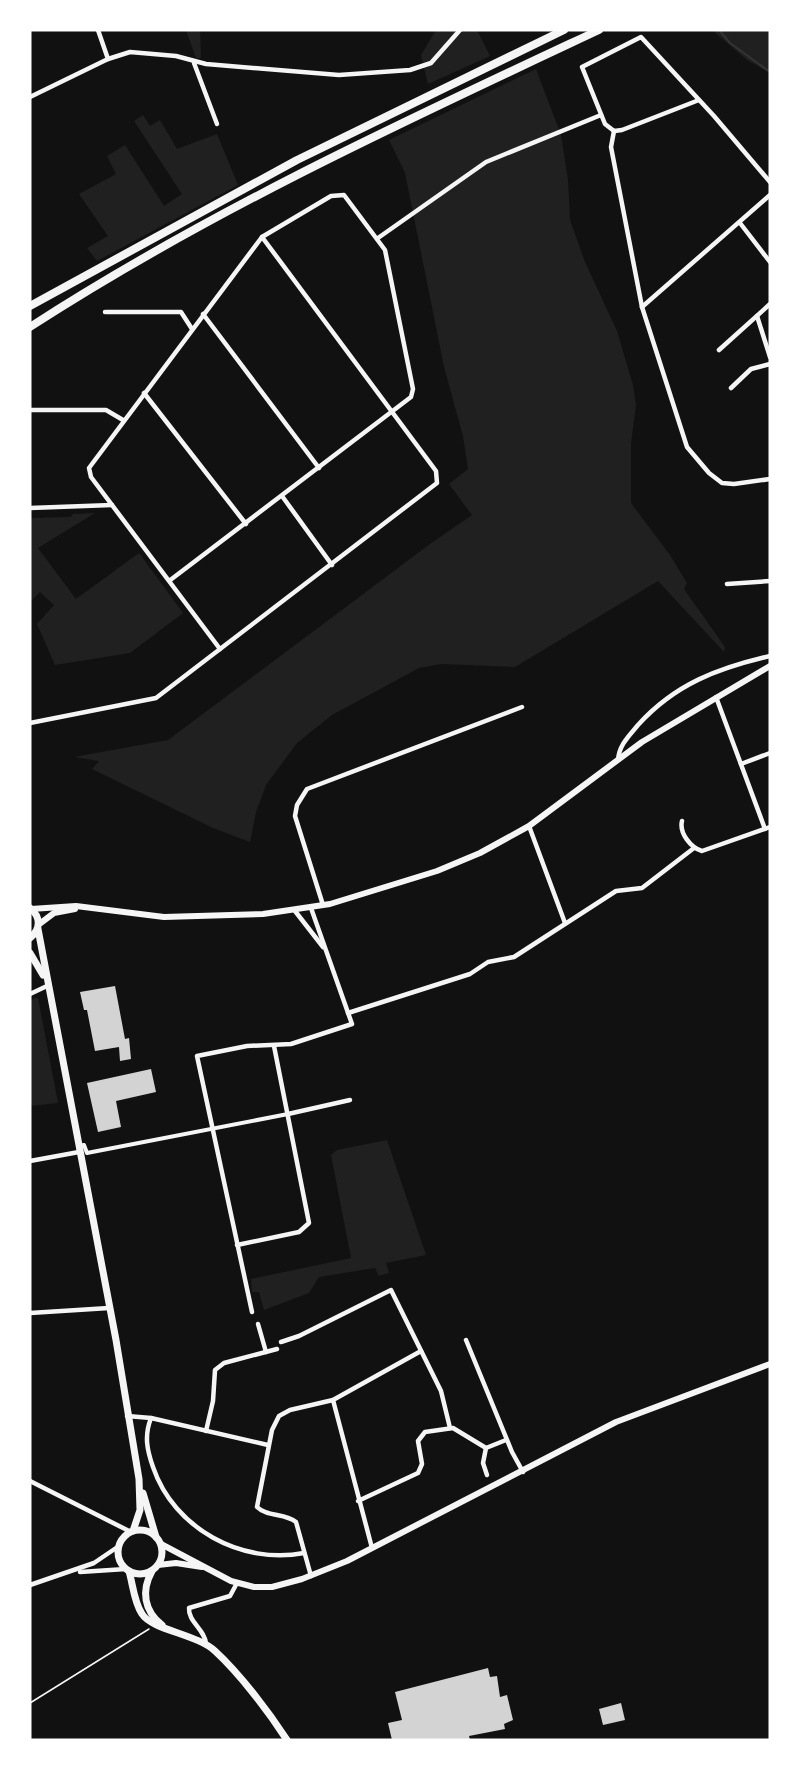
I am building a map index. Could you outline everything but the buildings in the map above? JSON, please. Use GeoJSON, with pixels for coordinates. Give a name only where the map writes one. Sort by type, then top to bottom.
{"type":"FeatureCollection","features":[{"type":"Feature","properties":{"kind":"highway"},"geometry":{"type":"LineString","coordinates":[[30,306],[297,160],[564,30]]}},
{"type":"Feature","properties":{"kind":"highway"},"geometry":{"type":"LineString","coordinates":[[30,327],[100,284],[284,184],[389,130],[599,30]]}},
{"type":"Feature","properties":{"kind":"main road"},"geometry":{"type":"LineString","coordinates":[[30,908],[37,916],[47,986],[108,1308],[126,1416],[139,1479],[162,1553],[146,1587],[146,1603],[154,1618],[164,1627]]}},
{"type":"Feature","properties":{"kind":"main road"},"geometry":{"type":"LineString","coordinates":[[30,938],[38,927]]}},
{"type":"Feature","properties":{"kind":"main road"},"geometry":{"type":"LineString","coordinates":[[30,953],[39,965],[47,986]]}},
{"type":"Feature","properties":{"kind":"main road"},"geometry":{"type":"LineString","coordinates":[[139,1479],[140,1505],[132,1532],[119,1546],[119,1559],[127,1570],[142,1613],[150,1622],[206,1644],[223,1659],[287,1740]]}},
{"type":"Feature","properties":{"kind":"main road"},"geometry":{"type":"LineString","coordinates":[[132,1532],[144,1530],[159,1541]]}},
{"type":"Feature","properties":{"kind":"main road"},"geometry":{"type":"LineString","coordinates":[[127,1570],[141,1574],[155,1568]]}},
{"type":"Feature","properties":{"kind":"street"},"geometry":{"type":"LineString","coordinates":[[98,30],[108,59]]}},
{"type":"Feature","properties":{"kind":"street"},"geometry":{"type":"LineString","coordinates":[[30,97],[108,59],[125,53],[138,52],[176,56],[194,63],[347,76],[410,70],[431,63],[460,30]]}},
{"type":"Feature","properties":{"kind":"street"},"geometry":{"type":"LineString","coordinates":[[699,100],[622,130],[614,131],[607,127],[582,67],[641,37],[699,100],[770,182]]}},
{"type":"Feature","properties":{"kind":"street"},"geometry":{"type":"LineString","coordinates":[[194,63],[217,124]]}},
{"type":"Feature","properties":{"kind":"street"},"geometry":{"type":"LineString","coordinates":[[378,238],[486,162],[601,115]]}},
{"type":"Feature","properties":{"kind":"street"},"geometry":{"type":"LineString","coordinates":[[614,131],[611,147],[642,307],[688,450],[709,473],[722,483],[734,484],[770,479]]}},
{"type":"Feature","properties":{"kind":"street"},"geometry":{"type":"LineString","coordinates":[[169,581],[410,400],[413,388],[385,250],[346,196],[341,194],[331,196],[262,237],[89,468],[91,477],[112,505],[169,581],[220,649]]}},
{"type":"Feature","properties":{"kind":"street"},"geometry":{"type":"LineString","coordinates":[[642,307],[770,195]]}},
{"type":"Feature","properties":{"kind":"street"},"geometry":{"type":"LineString","coordinates":[[740,223],[770,262]]}},
{"type":"Feature","properties":{"kind":"street"},"geometry":{"type":"LineString","coordinates":[[30,723],[152,700],[434,487],[438,478],[436,471],[262,237]]}},
{"type":"Feature","properties":{"kind":"street"},"geometry":{"type":"LineString","coordinates":[[719,350],[770,304]]}},
{"type":"Feature","properties":{"kind":"street"},"geometry":{"type":"LineString","coordinates":[[105,312],[181,312],[192,329]]}},
{"type":"Feature","properties":{"kind":"street"},"geometry":{"type":"LineString","coordinates":[[203,315],[319,468]]}},
{"type":"Feature","properties":{"kind":"street"},"geometry":{"type":"LineString","coordinates":[[757,316],[770,355]]}},
{"type":"Feature","properties":{"kind":"street"},"geometry":{"type":"LineString","coordinates":[[762,330],[770,335]]}},
{"type":"Feature","properties":{"kind":"street"},"geometry":{"type":"LineString","coordinates":[[731,388],[752,369],[770,364]]}},
{"type":"Feature","properties":{"kind":"street"},"geometry":{"type":"LineString","coordinates":[[144,393],[246,524]]}},
{"type":"Feature","properties":{"kind":"street"},"geometry":{"type":"LineString","coordinates":[[30,410],[106,410],[123,420]]}},
{"type":"Feature","properties":{"kind":"street"},"geometry":{"type":"LineString","coordinates":[[282,496],[332,564]]}},
{"type":"Feature","properties":{"kind":"street"},"geometry":{"type":"LineString","coordinates":[[30,508],[112,505]]}},
{"type":"Feature","properties":{"kind":"street"},"geometry":{"type":"LineString","coordinates":[[727,584],[770,581]]}},
{"type":"Feature","properties":{"kind":"street"},"geometry":{"type":"LineString","coordinates":[[618,760],[625,740],[656,706],[679,689],[709,673],[770,656]]}},
{"type":"Feature","properties":{"kind":"street"},"geometry":{"type":"LineString","coordinates":[[30,908],[69,906],[177,917],[240,916],[323,905],[445,868],[488,849],[529,826],[659,731],[770,666]]}},
{"type":"Feature","properties":{"kind":"street"},"geometry":{"type":"LineString","coordinates":[[681,821],[682,831],[694,848],[708,851],[767,828],[716,697]]}},
{"type":"Feature","properties":{"kind":"street"},"geometry":{"type":"LineString","coordinates":[[323,905],[295,816],[297,805],[307,789],[522,707]]}},
{"type":"Feature","properties":{"kind":"street"},"geometry":{"type":"LineString","coordinates":[[741,764],[770,753]]}},
{"type":"Feature","properties":{"kind":"street"},"geometry":{"type":"LineString","coordinates":[[529,826],[565,924]]}},
{"type":"Feature","properties":{"kind":"street"},"geometry":{"type":"LineString","coordinates":[[348,1013],[473,972],[488,962],[514,957],[618,890],[642,888],[694,848]]}},
{"type":"Feature","properties":{"kind":"street"},"geometry":{"type":"LineString","coordinates":[[252,1312],[196,1056],[247,1046],[274,1046],[301,1041],[352,1024],[310,908]]}},
{"type":"Feature","properties":{"kind":"street"},"geometry":{"type":"LineString","coordinates":[[38,927],[47,917],[62,911],[96,909]]}},
{"type":"Feature","properties":{"kind":"street"},"geometry":{"type":"LineString","coordinates":[[296,910],[325,951]]}},
{"type":"Feature","properties":{"kind":"street"},"geometry":{"type":"LineString","coordinates":[[30,994],[47,986]]}},
{"type":"Feature","properties":{"kind":"street"},"geometry":{"type":"LineString","coordinates":[[237,1245],[299,1232],[309,1223],[274,1046]]}},
{"type":"Feature","properties":{"kind":"street"},"geometry":{"type":"LineString","coordinates":[[30,1161],[78,1149],[84,1145],[87,1153],[212,1130],[350,1100]]}},
{"type":"Feature","properties":{"kind":"street"},"geometry":{"type":"LineString","coordinates":[[281,1342],[303,1335],[392,1290],[441,1392],[450,1428]]}},
{"type":"Feature","properties":{"kind":"street"},"geometry":{"type":"LineString","coordinates":[[30,1313],[108,1308]]}},
{"type":"Feature","properties":{"kind":"street"},"geometry":{"type":"LineString","coordinates":[[258,1324],[266,1352]]}},
{"type":"Feature","properties":{"kind":"street"},"geometry":{"type":"LineString","coordinates":[[466,1340],[506,1440],[523,1472]]}},
{"type":"Feature","properties":{"kind":"street"},"geometry":{"type":"LineString","coordinates":[[206,1431],[213,1401],[215,1370],[224,1363],[277,1349]]}},
{"type":"Feature","properties":{"kind":"street"},"geometry":{"type":"LineString","coordinates":[[311,1576],[294,1520],[261,1511],[257,1507],[274,1424],[282,1413],[333,1400],[421,1351]]}},
{"type":"Feature","properties":{"kind":"street"},"geometry":{"type":"LineString","coordinates":[[159,1541],[207,1569],[237,1583],[254,1587],[272,1587],[311,1576],[523,1472],[616,1422],[770,1364]]}},
{"type":"Feature","properties":{"kind":"street"},"geometry":{"type":"LineString","coordinates":[[333,1400],[372,1548]]}},
{"type":"Feature","properties":{"kind":"street"},"geometry":{"type":"LineString","coordinates":[[126,1416],[151,1418],[268,1445]]}},
{"type":"Feature","properties":{"kind":"street"},"geometry":{"type":"LineString","coordinates":[[151,1418],[146,1434],[153,1469],[168,1497],[189,1521],[221,1542],[240,1550],[274,1556],[304,1553]]}},
{"type":"Feature","properties":{"kind":"street"},"geometry":{"type":"LineString","coordinates":[[358,1501],[418,1473],[422,1464],[418,1444],[420,1436],[450,1428],[486,1448]]}},
{"type":"Feature","properties":{"kind":"street"},"geometry":{"type":"LineString","coordinates":[[486,1448],[506,1440]]}},
{"type":"Feature","properties":{"kind":"street"},"geometry":{"type":"LineString","coordinates":[[486,1448],[483,1459],[487,1475]]}},
{"type":"Feature","properties":{"kind":"street"},"geometry":{"type":"LineString","coordinates":[[30,1481],[132,1532]]}},
{"type":"Feature","properties":{"kind":"street"},"geometry":{"type":"LineString","coordinates":[[65,1575],[105,1558],[119,1546]]}},
{"type":"Feature","properties":{"kind":"street"},"geometry":{"type":"LineString","coordinates":[[155,1568],[181,1563],[207,1569]]}},
{"type":"Feature","properties":{"kind":"street"},"geometry":{"type":"LineString","coordinates":[[30,1585],[65,1575],[109,1568],[127,1570]]}},
{"type":"Feature","properties":{"kind":"street"},"geometry":{"type":"LineString","coordinates":[[206,1644],[204,1634],[190,1617],[189,1608],[230,1596],[237,1583]]}},
{"type":"Feature","properties":{"kind":"path"},"geometry":{"type":"LineString","coordinates":[[30,1703],[143,1631],[164,1627]]}},
{"type":"Feature","properties":{"kind":"shaded area"},"geometry":{"type":"Polygon","coordinates":[[[186,30],[200,30],[201,58],[196,58],[186,30]]]}},
{"type":"Feature","properties":{"kind":"shaded area"},"geometry":{"type":"Polygon","coordinates":[[[436,30],[477,30],[490,56],[428,84],[421,55],[436,30]]]}},
{"type":"Feature","properties":{"kind":"shaded area"},"geometry":{"type":"Polygon","coordinates":[[[712,30],[770,30],[770,73],[747,60],[712,30]]]}},
{"type":"Feature","properties":{"kind":"shaded area"},"geometry":{"type":"Polygon","coordinates":[[[536,69],[561,135],[568,180],[570,220],[585,262],[617,331],[633,385],[636,405],[631,443],[631,503],[670,555],[687,583],[684,589],[725,647],[724,652],[658,581],[515,667],[441,664],[419,668],[332,715],[297,743],[266,785],[256,812],[250,842],[213,828],[92,769],[99,761],[74,757],[168,740],[472,515],[449,484],[468,469],[463,436],[444,367],[405,173],[389,140],[536,69]]]}},
{"type":"Feature","properties":{"kind":"shaded area"},"geometry":{"type":"Polygon","coordinates":[[[143,115],[150,126],[160,120],[177,149],[217,134],[238,185],[97,261],[87,248],[108,236],[79,194],[116,174],[107,156],[125,145],[164,206],[182,194],[134,121],[143,115]]]}},
{"type":"Feature","properties":{"kind":"shaded area"},"geometry":{"type":"Polygon","coordinates":[[[95,513],[38,548],[76,599],[139,553],[183,613],[130,653],[55,665],[37,624],[54,605],[40,592],[30,602],[30,518],[71,517],[73,514],[95,513]]]}},
{"type":"Feature","properties":{"kind":"shaded area"},"geometry":{"type":"Polygon","coordinates":[[[38,998],[58,1103],[30,1106],[30,1002],[38,998]]]}},
{"type":"Feature","properties":{"kind":"shaded area"},"geometry":{"type":"Polygon","coordinates":[[[387,1140],[426,1255],[386,1263],[389,1273],[379,1276],[375,1268],[319,1277],[309,1293],[264,1310],[259,1292],[252,1292],[251,1279],[351,1258],[331,1155],[337,1150],[387,1140]]]}},
{"type":"Feature","properties":{"kind":"waterway"},"geometry":{"type":"LineString","coordinates":[[719,30],[730,43],[770,72]]}}]}
